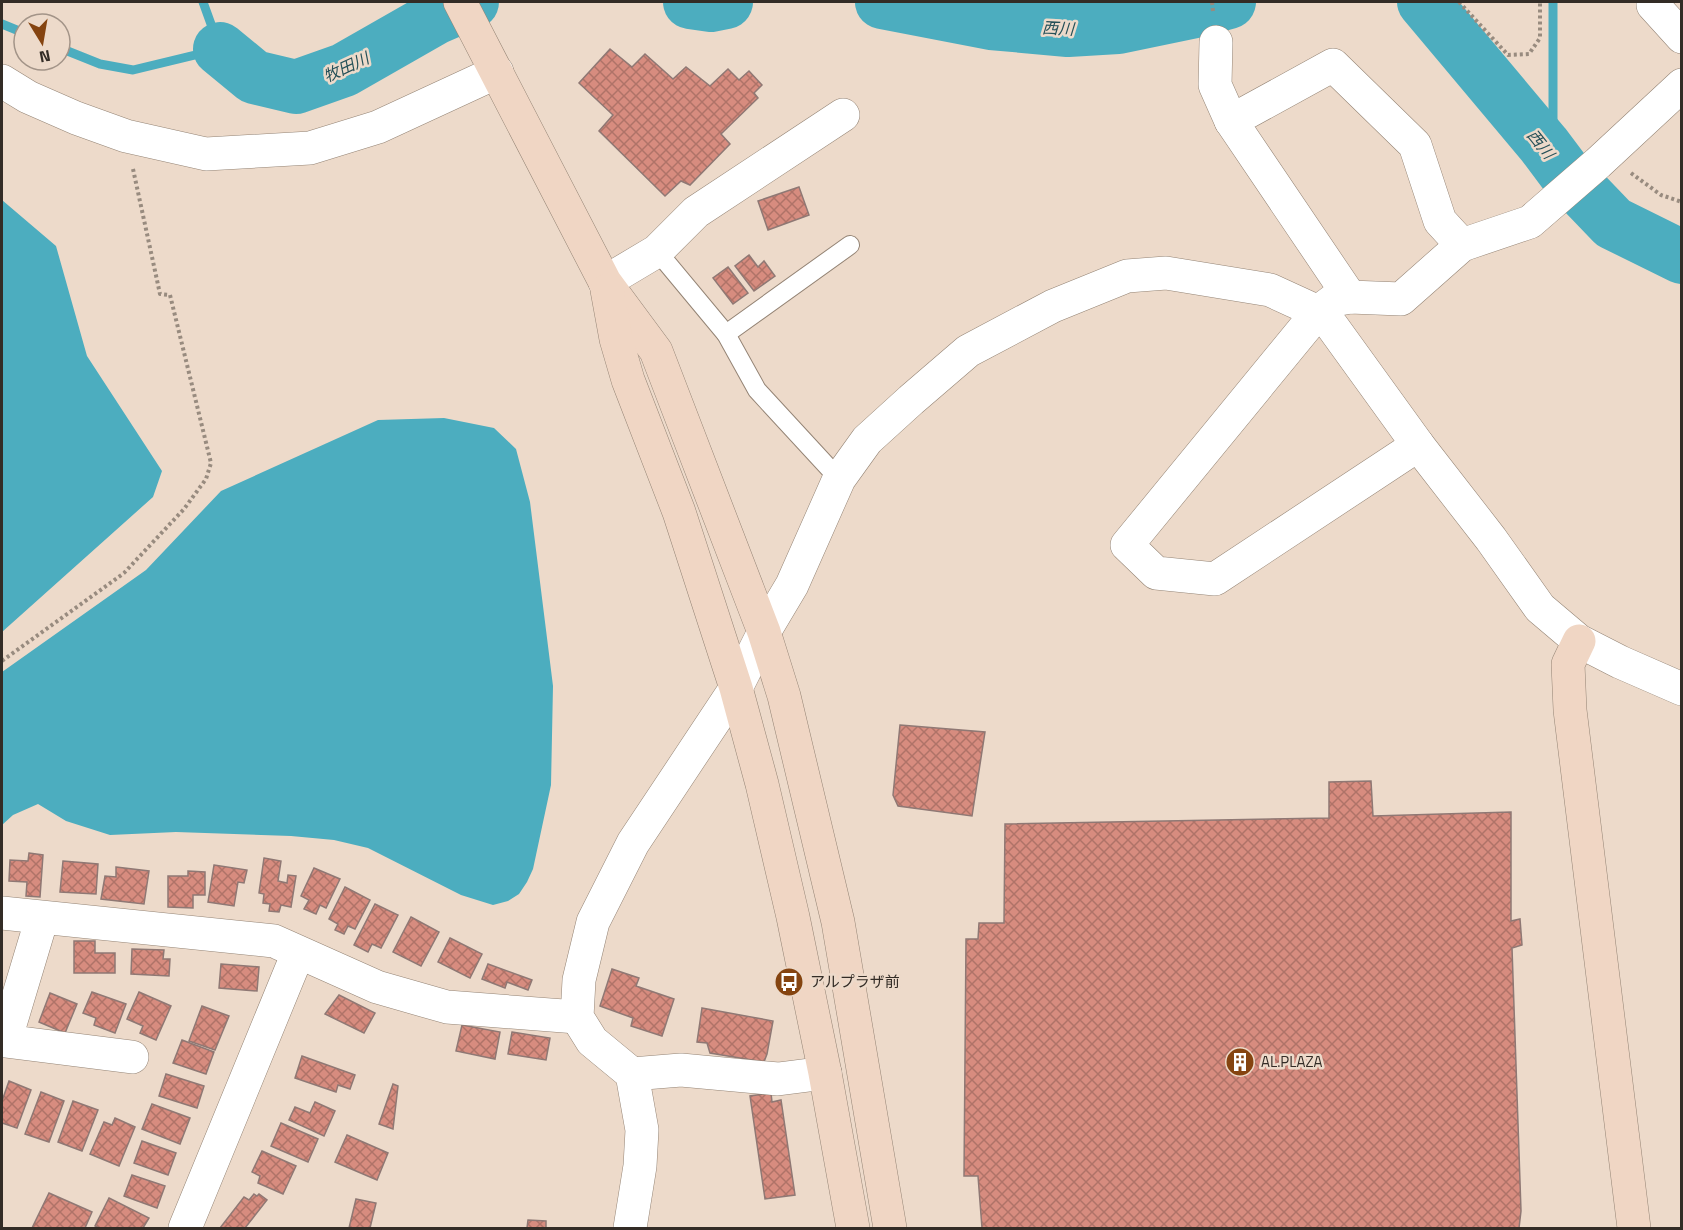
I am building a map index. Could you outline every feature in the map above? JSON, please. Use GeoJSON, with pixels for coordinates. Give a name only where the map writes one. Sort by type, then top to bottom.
{"type":"FeatureCollection","features":[{"type":"Feature","properties":{"kind":"street"},"geometry":{"type":"LineString","coordinates":[[460,2],[605,282],[656,351],[698,455],[764,632],[784,696],[838,922],[890,1228]]}},
{"type":"Feature","properties":{"kind":"street"},"geometry":{"type":"LineString","coordinates":[[1653,2],[1653,5],[1682,37]]}},
{"type":"Feature","properties":{"kind":"street"},"geometry":{"type":"LineString","coordinates":[[1216,42],[1215,85],[1231,121],[1350,297]]}},
{"type":"Feature","properties":{"kind":"street"},"geometry":{"type":"LineString","coordinates":[[1231,121],[1333,65],[1415,145],[1440,221],[1462,244]]}},
{"type":"Feature","properties":{"kind":"street"},"geometry":{"type":"LineString","coordinates":[[2,81],[27,97],[75,118],[126,136],[206,154],[310,148],[378,127],[497,72]]}},
{"type":"Feature","properties":{"kind":"street"},"geometry":{"type":"LineString","coordinates":[[1418,444],[1215,579],[1156,573],[1126,544],[1318,312],[1334,300],[1350,297],[1401,299],[1462,244],[1530,222],[1682,85]]}},
{"type":"Feature","properties":{"kind":"street"},"geometry":{"type":"LineString","coordinates":[[605,282],[657,250],[696,212],[843,115]]}},
{"type":"Feature","properties":{"kind":"street"},"geometry":{"type":"LineString","coordinates":[[630,1228],[640,1166],[642,1131],[632,1074],[592,1041],[577,1017],[579,980],[593,922],[633,843],[736,688],[764,632],[792,585],[839,479],[867,441],[968,351],[1053,306],[1127,276],[1166,273],[1270,291],[1318,312],[1332,326],[1540,608],[1579,641],[1682,689]]}},
{"type":"Feature","properties":{"kind":"street"},"geometry":{"type":"LineString","coordinates":[[605,282],[615,339],[628,380],[679,512],[736,688],[762,783],[791,906],[825,1073],[853,1228]]}},
{"type":"Feature","properties":{"kind":"street"},"geometry":{"type":"LineString","coordinates":[[1579,641],[1568,664],[1570,710],[1634,1228]]}},
{"type":"Feature","properties":{"kind":"street"},"geometry":{"type":"LineString","coordinates":[[2,913],[274,941],[377,987],[447,1007],[577,1017]]}},
{"type":"Feature","properties":{"kind":"street"},"geometry":{"type":"LineString","coordinates":[[42,918],[4,1041],[132,1058]]}},
{"type":"Feature","properties":{"kind":"street"},"geometry":{"type":"LineString","coordinates":[[184,1228],[298,953]]}},
{"type":"Feature","properties":{"kind":"street"},"geometry":{"type":"LineString","coordinates":[[632,1074],[681,1070],[778,1079],[825,1073]]}},
{"type":"Feature","properties":{"kind":"lane"},"geometry":{"type":"LineString","coordinates":[[726,334],[850,245]]}},
{"type":"Feature","properties":{"kind":"lane"},"geometry":{"type":"LineString","coordinates":[[657,250],[726,334],[758,390],[839,479]]}},
{"type":"Feature","properties":{"kind":"path"},"geometry":{"type":"LineString","coordinates":[[1459,2],[1508,55],[1528,54],[1540,38],[1540,2]]}},
{"type":"Feature","properties":{"kind":"path"},"geometry":{"type":"LineString","coordinates":[[2,661],[124,573],[184,509],[206,479],[211,463],[170,295],[160,294],[126,136]]}},
{"type":"Feature","properties":{"kind":"path"},"geometry":{"type":"LineString","coordinates":[[1602,159],[1661,195],[1682,202]]}},
{"type":"Feature","properties":{"kind":"water"},"geometry":{"type":"Polygon","coordinates":[[[2,200],[56,246],[87,356],[162,471],[153,497],[2,632],[2,200]]]}},
{"type":"Feature","properties":{"kind":"water"},"geometry":{"type":"Polygon","coordinates":[[[444,418],[494,428],[516,449],[530,502],[553,686],[551,785],[533,869],[519,894],[508,901],[493,905],[461,895],[368,848],[334,840],[291,836],[176,832],[110,835],[66,821],[38,804],[13,815],[2,825],[2,672],[146,570],[221,491],[378,420],[444,418]]]}},
{"type":"Feature","properties":{"kind":"building"},"geometry":{"type":"Polygon","coordinates":[[[610,49],[632,67],[645,54],[673,79],[686,67],[710,86],[728,69],[739,80],[749,71],[762,85],[754,93],[758,98],[721,134],[730,144],[690,185],[681,181],[665,196],[599,131],[613,115],[579,83],[610,49]]]}},
{"type":"Feature","properties":{"kind":"building"},"geometry":{"type":"Polygon","coordinates":[[[799,187],[809,215],[768,230],[758,201],[799,187]]]}},
{"type":"Feature","properties":{"kind":"building"},"geometry":{"type":"Polygon","coordinates":[[[749,255],[758,267],[764,261],[775,276],[754,291],[735,266],[749,255]]]}},
{"type":"Feature","properties":{"kind":"building"},"geometry":{"type":"Polygon","coordinates":[[[728,267],[748,293],[733,304],[713,278],[728,267]]]}},
{"type":"Feature","properties":{"kind":"building"},"geometry":{"type":"Polygon","coordinates":[[[900,725],[985,732],[972,816],[898,806],[893,795],[900,725]]]}},
{"type":"Feature","properties":{"kind":"building","name":"AL.PLAZA"},"geometry":{"type":"Polygon","coordinates":[[[1371,781],[1373,816],[1511,812],[1511,921],[1520,919],[1522,945],[1512,948],[1521,1211],[1519,1228],[982,1228],[978,1176],[964,1176],[966,939],[978,939],[979,923],[1004,923],[1005,824],[1329,818],[1329,782],[1371,781]]]}},
{"type":"Feature","properties":{"kind":"building"},"geometry":{"type":"Polygon","coordinates":[[[29,853],[43,855],[40,897],[26,896],[27,882],[9,881],[10,860],[28,861],[29,853]]]}},
{"type":"Feature","properties":{"kind":"building"},"geometry":{"type":"Polygon","coordinates":[[[264,858],[281,861],[278,881],[287,883],[288,875],[296,876],[291,907],[281,905],[279,912],[269,911],[270,904],[263,903],[264,894],[259,893],[264,858]]]}},
{"type":"Feature","properties":{"kind":"building"},"geometry":{"type":"Polygon","coordinates":[[[63,861],[98,864],[96,894],[60,892],[63,861]]]}},
{"type":"Feature","properties":{"kind":"building"},"geometry":{"type":"Polygon","coordinates":[[[214,865],[247,870],[244,883],[238,882],[234,906],[208,902],[214,865]]]}},
{"type":"Feature","properties":{"kind":"building"},"geometry":{"type":"Polygon","coordinates":[[[116,867],[149,871],[144,904],[101,899],[105,876],[116,877],[116,867]]]}},
{"type":"Feature","properties":{"kind":"building"},"geometry":{"type":"Polygon","coordinates":[[[314,868],[340,879],[326,908],[320,905],[316,914],[304,909],[309,900],[301,896],[314,868]]]}},
{"type":"Feature","properties":{"kind":"building"},"geometry":{"type":"Polygon","coordinates":[[[188,871],[205,872],[205,895],[193,895],[193,908],[168,907],[168,876],[188,876],[188,871]]]}},
{"type":"Feature","properties":{"kind":"building"},"geometry":{"type":"Polygon","coordinates":[[[345,887],[370,900],[355,929],[348,926],[344,934],[335,930],[338,924],[329,919],[345,887]]]}},
{"type":"Feature","properties":{"kind":"building"},"geometry":{"type":"Polygon","coordinates":[[[375,904],[398,915],[381,948],[372,944],[368,952],[354,945],[375,904]]]}},
{"type":"Feature","properties":{"kind":"building"},"geometry":{"type":"Polygon","coordinates":[[[411,917],[439,932],[421,966],[393,952],[411,917]]]}},
{"type":"Feature","properties":{"kind":"building"},"geometry":{"type":"Polygon","coordinates":[[[450,938],[482,954],[470,978],[438,962],[450,938]]]}},
{"type":"Feature","properties":{"kind":"building"},"geometry":{"type":"Polygon","coordinates":[[[74,941],[95,941],[95,953],[115,953],[115,973],[74,973],[74,941]]]}},
{"type":"Feature","properties":{"kind":"building"},"geometry":{"type":"Polygon","coordinates":[[[132,949],[164,950],[163,959],[170,959],[169,976],[131,974],[132,949]]]}},
{"type":"Feature","properties":{"kind":"building"},"geometry":{"type":"Polygon","coordinates":[[[221,964],[259,967],[257,991],[219,988],[221,964]]]}},
{"type":"Feature","properties":{"kind":"building"},"geometry":{"type":"Polygon","coordinates":[[[488,964],[532,980],[528,990],[507,982],[505,988],[482,979],[488,964]]]}},
{"type":"Feature","properties":{"kind":"building"},"geometry":{"type":"Polygon","coordinates":[[[612,969],[639,978],[636,986],[674,999],[662,1036],[631,1026],[633,1018],[600,1006],[612,969]]]}},
{"type":"Feature","properties":{"kind":"building"},"geometry":{"type":"Polygon","coordinates":[[[92,992],[126,1004],[115,1033],[94,1025],[96,1018],[83,1013],[92,992]]]}},
{"type":"Feature","properties":{"kind":"building"},"geometry":{"type":"Polygon","coordinates":[[[139,992],[171,1006],[156,1040],[140,1033],[143,1026],[127,1019],[139,992]]]}},
{"type":"Feature","properties":{"kind":"building"},"geometry":{"type":"Polygon","coordinates":[[[50,993],[77,1004],[65,1033],[39,1022],[50,993]]]}},
{"type":"Feature","properties":{"kind":"building"},"geometry":{"type":"Polygon","coordinates":[[[339,995],[375,1013],[364,1033],[325,1014],[339,995]]]}},
{"type":"Feature","properties":{"kind":"building"},"geometry":{"type":"Polygon","coordinates":[[[202,1006],[229,1016],[215,1050],[189,1041],[202,1006]]]}},
{"type":"Feature","properties":{"kind":"building"},"geometry":{"type":"Polygon","coordinates":[[[702,1008],[773,1021],[764,1062],[710,1053],[707,1043],[697,1042],[702,1008]]]}},
{"type":"Feature","properties":{"kind":"building"},"geometry":{"type":"Polygon","coordinates":[[[462,1025],[500,1032],[495,1059],[456,1051],[462,1025]]]}},
{"type":"Feature","properties":{"kind":"building"},"geometry":{"type":"Polygon","coordinates":[[[512,1032],[550,1038],[546,1060],[508,1054],[512,1032]]]}},
{"type":"Feature","properties":{"kind":"building"},"geometry":{"type":"Polygon","coordinates":[[[182,1040],[214,1052],[206,1074],[173,1063],[182,1040]]]}},
{"type":"Feature","properties":{"kind":"building"},"geometry":{"type":"Polygon","coordinates":[[[302,1056],[355,1075],[350,1089],[338,1085],[336,1092],[295,1078],[302,1056]]]}},
{"type":"Feature","properties":{"kind":"building"},"geometry":{"type":"Polygon","coordinates":[[[166,1074],[204,1086],[197,1108],[159,1096],[166,1074]]]}},
{"type":"Feature","properties":{"kind":"building"},"geometry":{"type":"Polygon","coordinates":[[[9,1081],[31,1090],[17,1128],[2,1123],[2,1101],[9,1081]]]}},
{"type":"Feature","properties":{"kind":"building"},"geometry":{"type":"Polygon","coordinates":[[[393,1084],[398,1086],[393,1129],[379,1124],[393,1084]]]}},
{"type":"Feature","properties":{"kind":"building"},"geometry":{"type":"Polygon","coordinates":[[[41,1092],[64,1101],[49,1142],[25,1134],[41,1092]]]}},
{"type":"Feature","properties":{"kind":"building"},"geometry":{"type":"Polygon","coordinates":[[[771,1093],[772,1102],[781,1100],[795,1195],[765,1199],[750,1096],[771,1093]]]}},
{"type":"Feature","properties":{"kind":"building"},"geometry":{"type":"Polygon","coordinates":[[[73,1101],[98,1110],[82,1151],[58,1142],[73,1101]]]}},
{"type":"Feature","properties":{"kind":"building"},"geometry":{"type":"Polygon","coordinates":[[[315,1102],[335,1111],[324,1136],[289,1120],[295,1107],[310,1113],[315,1102]]]}},
{"type":"Feature","properties":{"kind":"building"},"geometry":{"type":"Polygon","coordinates":[[[152,1104],[190,1118],[180,1144],[142,1129],[152,1104]]]}},
{"type":"Feature","properties":{"kind":"building"},"geometry":{"type":"Polygon","coordinates":[[[115,1118],[135,1127],[119,1166],[90,1154],[104,1122],[112,1125],[115,1118]]]}},
{"type":"Feature","properties":{"kind":"building"},"geometry":{"type":"Polygon","coordinates":[[[281,1123],[318,1139],[308,1162],[271,1146],[281,1123]]]}},
{"type":"Feature","properties":{"kind":"building"},"geometry":{"type":"Polygon","coordinates":[[[347,1135],[388,1153],[377,1180],[335,1162],[347,1135]]]}},
{"type":"Feature","properties":{"kind":"building"},"geometry":{"type":"Polygon","coordinates":[[[142,1141],[176,1153],[168,1175],[134,1163],[142,1141]]]}},
{"type":"Feature","properties":{"kind":"building"},"geometry":{"type":"Polygon","coordinates":[[[262,1151],[296,1166],[283,1194],[258,1183],[260,1176],[252,1172],[262,1151]]]}},
{"type":"Feature","properties":{"kind":"building"},"geometry":{"type":"Polygon","coordinates":[[[132,1175],[165,1186],[157,1208],[124,1196],[132,1175]]]}},
{"type":"Feature","properties":{"kind":"building"},"geometry":{"type":"Polygon","coordinates":[[[49,1193],[92,1212],[85,1228],[32,1228],[49,1193]]]}},
{"type":"Feature","properties":{"kind":"building"},"geometry":{"type":"Polygon","coordinates":[[[254,1194],[257,1196],[259,1194],[267,1200],[245,1228],[220,1228],[244,1197],[249,1200],[254,1194]]]}},
{"type":"Feature","properties":{"kind":"building"},"geometry":{"type":"Polygon","coordinates":[[[109,1198],[149,1218],[143,1228],[99,1228],[95,1226],[109,1198]]]}},
{"type":"Feature","properties":{"kind":"building"},"geometry":{"type":"Polygon","coordinates":[[[356,1199],[376,1203],[370,1228],[349,1228],[356,1199]]]}},
{"type":"Feature","properties":{"kind":"building"},"geometry":{"type":"Polygon","coordinates":[[[528,1220],[546,1221],[546,1228],[527,1228],[528,1220]]]}},
{"type":"Feature","properties":{"kind":"waterway"},"geometry":{"type":"LineString","coordinates":[[72,53],[100,64],[133,70],[220,49],[203,2]]}},
{"type":"Feature","properties":{"kind":"waterway","name":"牧田川"},"geometry":{"type":"LineString","coordinates":[[220,49],[254,77],[296,87],[344,70],[435,18],[472,2]]}},
{"type":"Feature","properties":{"kind":"waterway","name":"牧田川"},"geometry":{"type":"LineString","coordinates":[[690,2],[711,5],[726,2]]}},
{"type":"Feature","properties":{"kind":"waterway","name":"西川"},"geometry":{"type":"LineString","coordinates":[[882,2],[991,23],[1068,30],[1118,27],[1229,2]]}},
{"type":"Feature","properties":{"kind":"waterway","name":"西川"},"geometry":{"type":"LineString","coordinates":[[1424,2],[1565,173],[1613,223],[1682,257]]}},
{"type":"Feature","properties":{"kind":"waterway"},"geometry":{"type":"LineString","coordinates":[[1544,145],[1553,120],[1553,2]]}},
{"type":"Feature","properties":{"kind":"waterway"},"geometry":{"type":"LineString","coordinates":[[2,24],[12,28]]}},
{"type":"Feature","properties":{"kind":"place","name":"アルプラザ前"},"geometry":{"type":"Point","coordinates":[789,982]}},
{"type":"Feature","properties":{"kind":"place","name":"AL.PLAZA"},"geometry":{"type":"Point","coordinates":[1240,1062]}}]}
